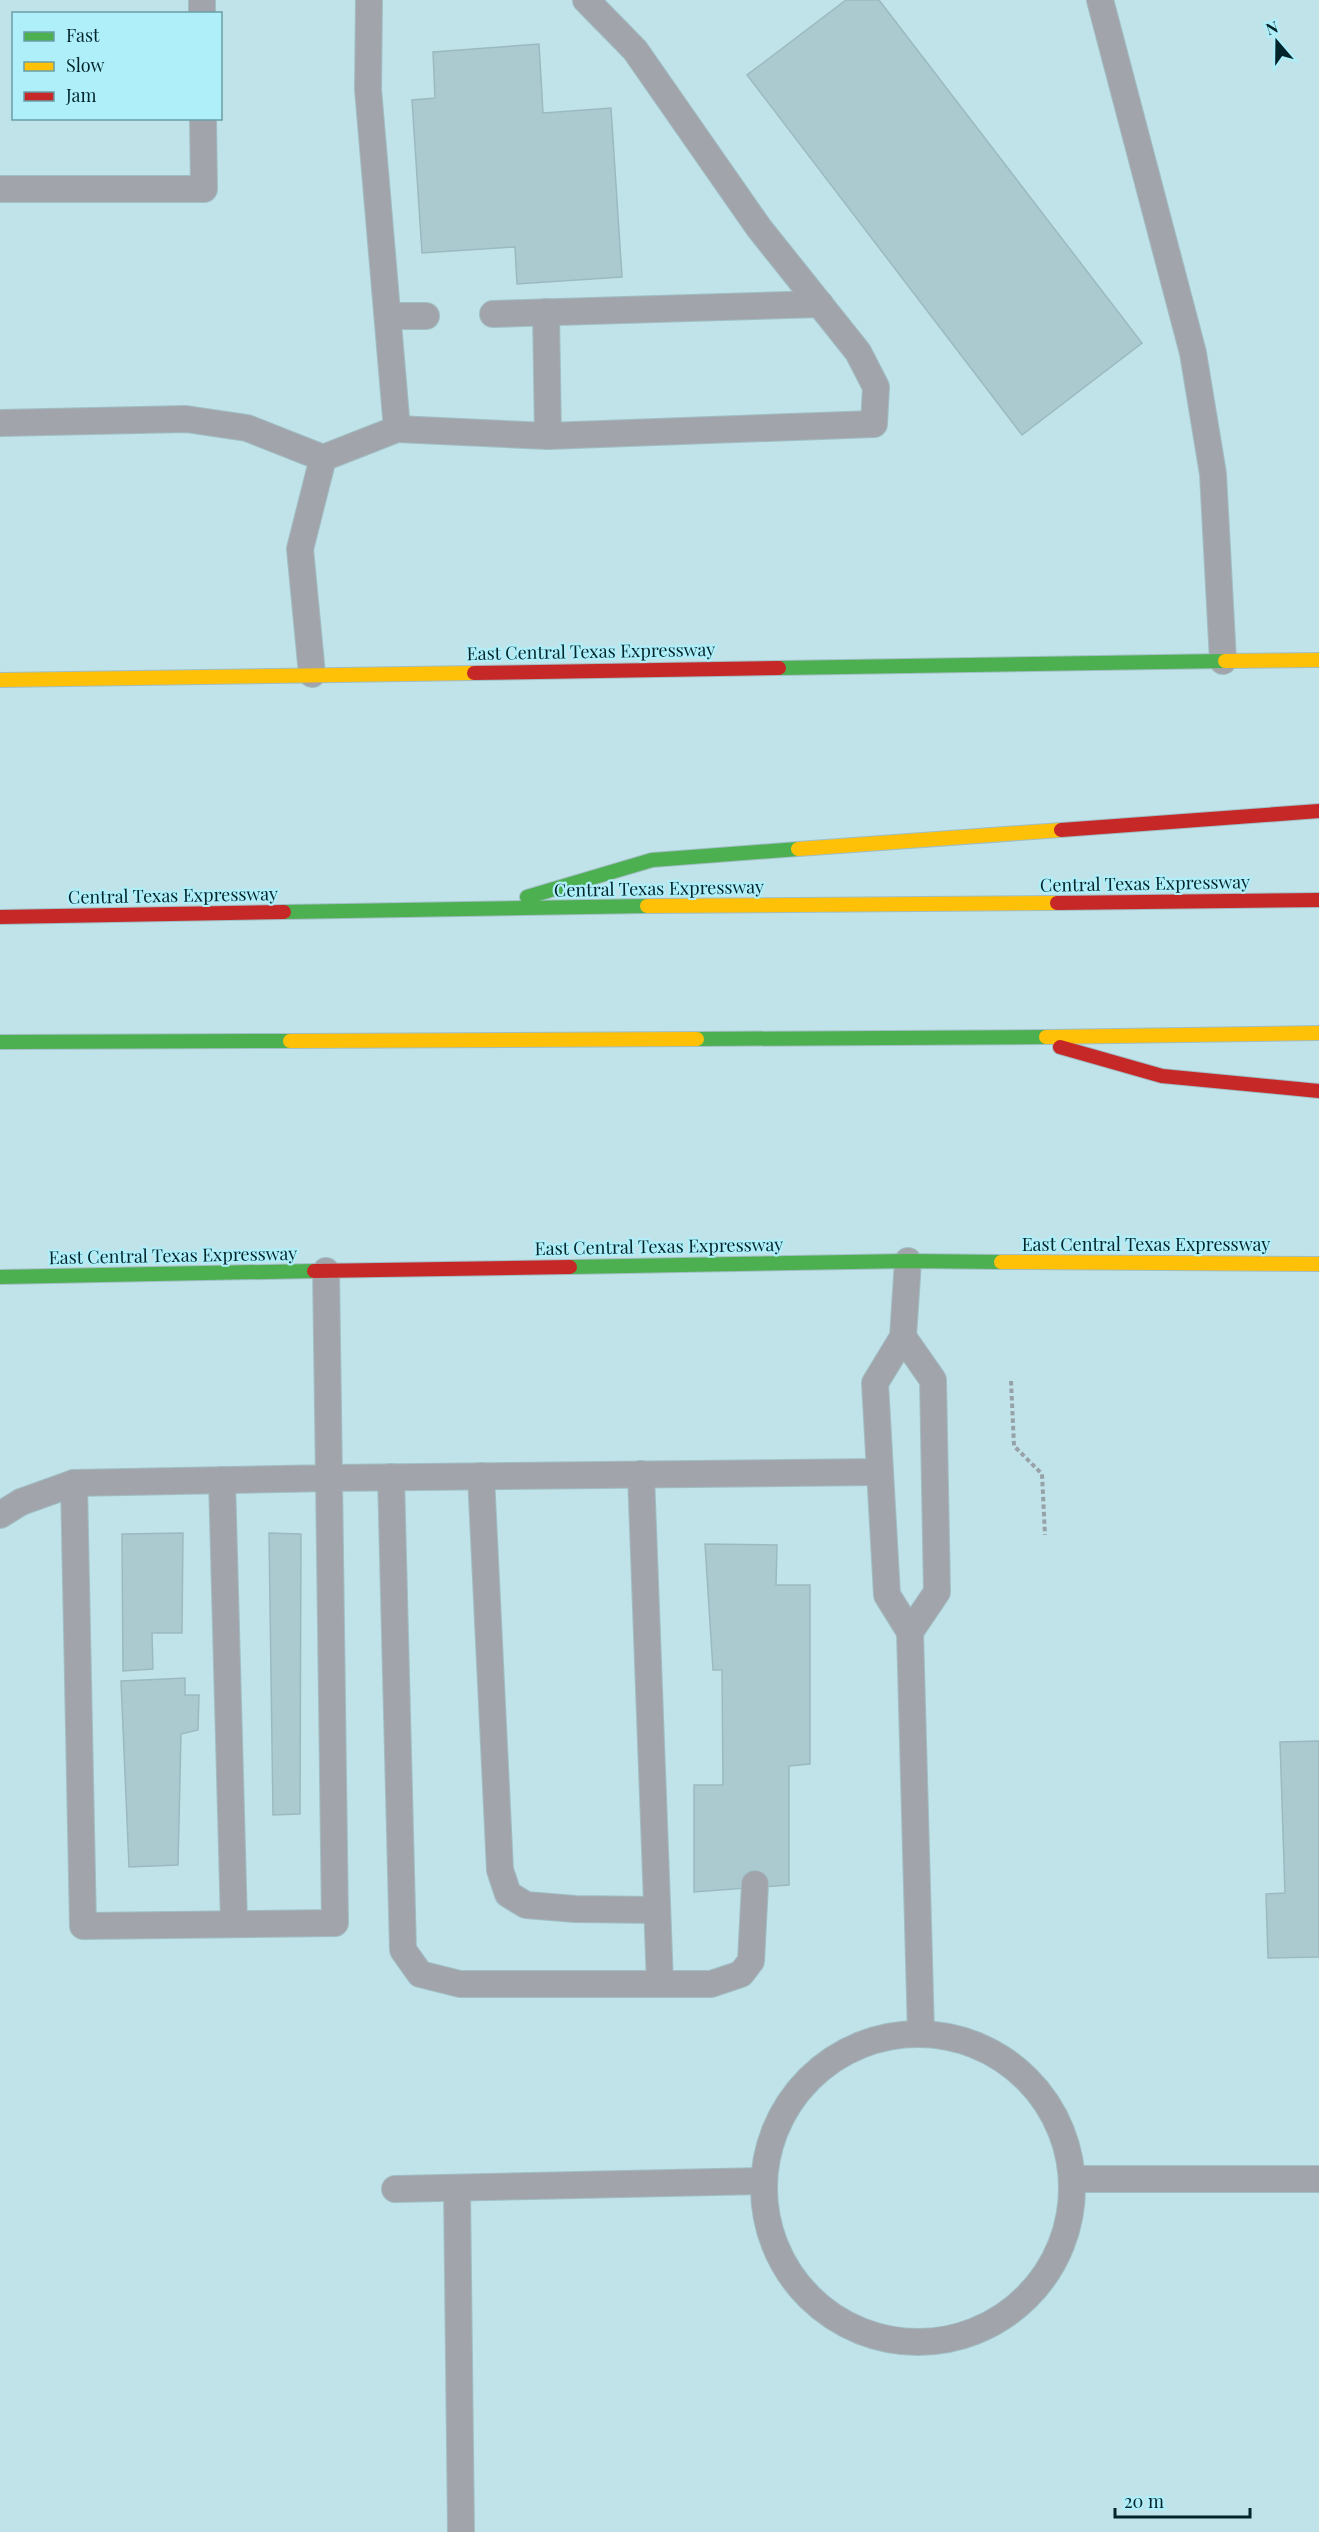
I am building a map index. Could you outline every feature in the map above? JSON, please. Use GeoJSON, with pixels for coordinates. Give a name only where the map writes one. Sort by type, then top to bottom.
{"type":"FeatureCollection","features":[{"type":"Feature","properties":{"kind":"main road","name":"East Central Texas Expressway"},"geometry":{"type":"LineString","coordinates":[[0,680],[1319,660]]}},
{"type":"Feature","properties":{"kind":"main road"},"geometry":{"type":"LineString","coordinates":[[487,908],[652,860],[1319,811]]}},
{"type":"Feature","properties":{"kind":"main road","name":"Central Texas Expressway"},"geometry":{"type":"LineString","coordinates":[[0,916],[487,908],[1319,900]]}},
{"type":"Feature","properties":{"kind":"main road"},"geometry":{"type":"LineString","coordinates":[[0,1042],[1027,1038],[1319,1033]]}},
{"type":"Feature","properties":{"kind":"main road"},"geometry":{"type":"LineString","coordinates":[[1027,1038],[1162,1076],[1319,1091]]}},
{"type":"Feature","properties":{"kind":"main road","name":"East Central Texas Expressway"},"geometry":{"type":"LineString","coordinates":[[0,1277],[908,1261],[1319,1264]]}},
{"type":"Feature","properties":{"kind":"lane"},"geometry":{"type":"LineString","coordinates":[[369,0],[368,89],[397,429]]}},
{"type":"Feature","properties":{"kind":"lane"},"geometry":{"type":"LineString","coordinates":[[0,423],[186,419],[247,428],[323,458],[397,429],[548,436],[874,424],[876,387],[858,352],[759,228],[635,50],[586,0]]}},
{"type":"Feature","properties":{"kind":"lane"},"geometry":{"type":"LineString","coordinates":[[1100,0],[1193,352],[1213,474],[1223,661]]}},
{"type":"Feature","properties":{"kind":"lane"},"geometry":{"type":"LineString","coordinates":[[0,189],[204,189],[203,120]]}},
{"type":"Feature","properties":{"kind":"lane"},"geometry":{"type":"LineString","coordinates":[[493,314],[820,304]]}},
{"type":"Feature","properties":{"kind":"lane"},"geometry":{"type":"LineString","coordinates":[[546,312],[548,436]]}},
{"type":"Feature","properties":{"kind":"lane"},"geometry":{"type":"LineString","coordinates":[[388,316],[426,316]]}},
{"type":"Feature","properties":{"kind":"lane"},"geometry":{"type":"LineString","coordinates":[[312,674],[300,549],[323,458]]}},
{"type":"Feature","properties":{"kind":"lane"},"geometry":{"type":"LineString","coordinates":[[908,1261],[903,1337],[875,1383],[886,1595],[910,1632],[921,2033]]}},
{"type":"Feature","properties":{"kind":"lane"},"geometry":{"type":"LineString","coordinates":[[74,1483],[83,1926],[336,1923],[326,1271]]}},
{"type":"Feature","properties":{"kind":"lane"},"geometry":{"type":"LineString","coordinates":[[903,1337],[933,1380],[937,1592],[910,1632]]}},
{"type":"Feature","properties":{"kind":"lane"},"geometry":{"type":"LineString","coordinates":[[0,1515],[21,1502],[74,1483],[880,1472]]}},
{"type":"Feature","properties":{"kind":"lane"},"geometry":{"type":"LineString","coordinates":[[641,1474],[660,1984]]}},
{"type":"Feature","properties":{"kind":"lane"},"geometry":{"type":"LineString","coordinates":[[481,1476],[500,1870],[508,1894],[526,1905],[575,1909],[657,1910]]}},
{"type":"Feature","properties":{"kind":"lane"},"geometry":{"type":"LineString","coordinates":[[391,1477],[403,1950],[420,1974],[460,1984],[711,1984],[741,1974],[751,1961],[755,1884]]}},
{"type":"Feature","properties":{"kind":"lane"},"geometry":{"type":"LineString","coordinates":[[222,1480],[234,1924]]}},
{"type":"Feature","properties":{"kind":"lane"},"geometry":{"type":"LineString","coordinates":[[921,2033],[966,2041],[1008,2061],[1025,2077],[1041,2093],[1064,2134],[1073,2179],[1069,2224],[1052,2266],[1023,2302],[986,2328],[941,2341],[896,2342],[852,2329],[814,2304],[785,2269],[767,2227],[762,2181],[772,2135],[795,2093],[830,2060],[873,2040],[921,2033]]}},
{"type":"Feature","properties":{"kind":"lane"},"geometry":{"type":"LineString","coordinates":[[1073,2179],[1319,2179]]}},
{"type":"Feature","properties":{"kind":"lane"},"geometry":{"type":"LineString","coordinates":[[395,2189],[762,2181]]}},
{"type":"Feature","properties":{"kind":"lane"},"geometry":{"type":"LineString","coordinates":[[456,2188],[461,2532]]}},
{"type":"Feature","properties":{"kind":"path"},"geometry":{"type":"LineString","coordinates":[[1011,1381],[1014,1446],[1042,1474],[1045,1535]]}},
{"type":"Feature","properties":{"kind":"building"},"geometry":{"type":"Polygon","coordinates":[[[846,0],[879,0],[1142,343],[1022,435],[747,75],[846,0]]]}},
{"type":"Feature","properties":{"kind":"building"},"geometry":{"type":"Polygon","coordinates":[[[539,44],[543,113],[611,108],[622,277],[517,284],[515,247],[422,253],[412,100],[435,98],[433,52],[539,44]]]}},
{"type":"Feature","properties":{"kind":"building"},"geometry":{"type":"Polygon","coordinates":[[[183,1533],[182,1633],[152,1633],[153,1669],[123,1671],[122,1534],[183,1533]]]}},
{"type":"Feature","properties":{"kind":"building"},"geometry":{"type":"Polygon","coordinates":[[[269,1533],[301,1534],[300,1814],[273,1815],[269,1533]]]}},
{"type":"Feature","properties":{"kind":"building"},"geometry":{"type":"Polygon","coordinates":[[[705,1544],[777,1545],[776,1585],[810,1585],[810,1764],[789,1766],[789,1885],[694,1892],[694,1785],[723,1785],[722,1670],[713,1670],[705,1544]]]}},
{"type":"Feature","properties":{"kind":"building"},"geometry":{"type":"Polygon","coordinates":[[[185,1678],[185,1695],[199,1695],[198,1730],[181,1734],[178,1865],[129,1867],[121,1681],[185,1678]]]}},
{"type":"Feature","properties":{"kind":"building"},"geometry":{"type":"Polygon","coordinates":[[[1319,1741],[1319,1957],[1268,1958],[1266,1894],[1285,1893],[1280,1742],[1319,1741]]]}},
{"type":"Feature","properties":{"kind":"traffic: fast"},"geometry":{"type":"LineString","coordinates":[[779,668],[1225,661]]}},
{"type":"Feature","properties":{"kind":"traffic: fast"},"geometry":{"type":"LineString","coordinates":[[527,897],[652,860],[798,849]]}},
{"type":"Feature","properties":{"kind":"traffic: fast"},"geometry":{"type":"LineString","coordinates":[[284,912],[647,906]]}},
{"type":"Feature","properties":{"kind":"traffic: fast"},"geometry":{"type":"LineString","coordinates":[[697,1039],[1046,1037]]}},
{"type":"Feature","properties":{"kind":"traffic: fast"},"geometry":{"type":"LineString","coordinates":[[0,1042],[290,1041]]}},
{"type":"Feature","properties":{"kind":"traffic: fast"},"geometry":{"type":"LineString","coordinates":[[570,1267],[908,1261],[1001,1262]]}},
{"type":"Feature","properties":{"kind":"traffic: fast"},"geometry":{"type":"LineString","coordinates":[[0,1277],[314,1271]]}},
{"type":"Feature","properties":{"kind":"traffic: slow"},"geometry":{"type":"LineString","coordinates":[[1225,661],[1319,660]]}},
{"type":"Feature","properties":{"kind":"traffic: slow"},"geometry":{"type":"LineString","coordinates":[[0,680],[474,673]]}},
{"type":"Feature","properties":{"kind":"traffic: slow"},"geometry":{"type":"LineString","coordinates":[[798,849],[1061,830]]}},
{"type":"Feature","properties":{"kind":"traffic: slow"},"geometry":{"type":"LineString","coordinates":[[647,906],[1057,903]]}},
{"type":"Feature","properties":{"kind":"traffic: slow"},"geometry":{"type":"LineString","coordinates":[[1046,1037],[1319,1033]]}},
{"type":"Feature","properties":{"kind":"traffic: slow"},"geometry":{"type":"LineString","coordinates":[[290,1041],[697,1039]]}},
{"type":"Feature","properties":{"kind":"traffic: slow"},"geometry":{"type":"LineString","coordinates":[[1001,1262],[1319,1264]]}},
{"type":"Feature","properties":{"kind":"traffic: jam"},"geometry":{"type":"LineString","coordinates":[[474,673],[779,668]]}},
{"type":"Feature","properties":{"kind":"traffic: jam"},"geometry":{"type":"LineString","coordinates":[[1061,830],[1319,811]]}},
{"type":"Feature","properties":{"kind":"traffic: jam"},"geometry":{"type":"LineString","coordinates":[[1057,903],[1319,900]]}},
{"type":"Feature","properties":{"kind":"traffic: jam"},"geometry":{"type":"LineString","coordinates":[[0,917],[284,912]]}},
{"type":"Feature","properties":{"kind":"traffic: jam"},"geometry":{"type":"LineString","coordinates":[[1060,1047],[1162,1076],[1319,1091]]}},
{"type":"Feature","properties":{"kind":"traffic: jam"},"geometry":{"type":"LineString","coordinates":[[314,1271],[570,1267]]}}]}
